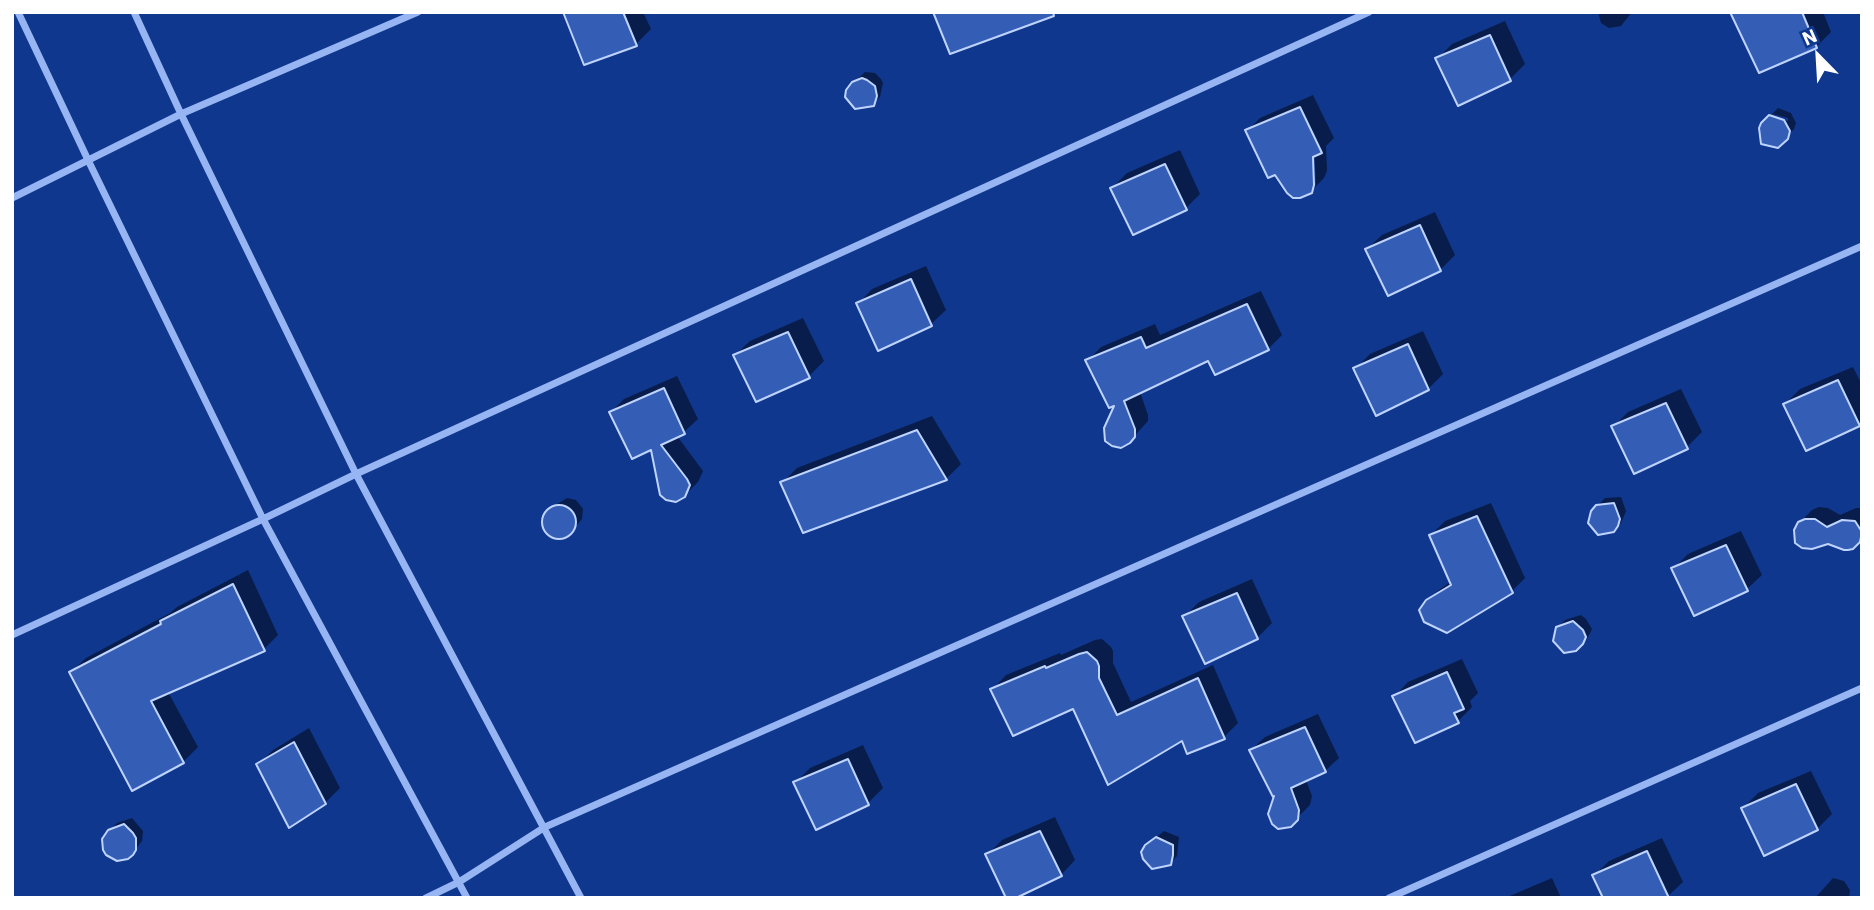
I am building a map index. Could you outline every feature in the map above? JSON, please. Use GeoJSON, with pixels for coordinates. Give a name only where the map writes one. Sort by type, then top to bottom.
{"type":"FeatureCollection","features":[{"type":"Feature","properties":{"kind":"street"},"geometry":{"type":"LineString","coordinates":[[18,12],[263,519],[467,898]]}},
{"type":"Feature","properties":{"kind":"street"},"geometry":{"type":"LineString","coordinates":[[134,12],[356,474],[581,898]]}},
{"type":"Feature","properties":{"kind":"street"},"geometry":{"type":"LineString","coordinates":[[12,198],[181,114],[418,12]]}},
{"type":"Feature","properties":{"kind":"street"},"geometry":{"type":"LineString","coordinates":[[12,635],[356,474],[1368,12]]}},
{"type":"Feature","properties":{"kind":"street"},"geometry":{"type":"LineString","coordinates":[[426,898],[458,882],[545,827],[1862,246]]}},
{"type":"Feature","properties":{"kind":"street"},"geometry":{"type":"LineString","coordinates":[[1389,898],[1862,688]]}},
{"type":"Feature","properties":{"kind":"building"},"geometry":{"type":"Polygon","coordinates":[[[563,12],[623,12],[637,46],[584,65],[563,12]]]}},
{"type":"Feature","properties":{"kind":"building"},"geometry":{"type":"Polygon","coordinates":[[[933,12],[1053,12],[1054,16],[950,54],[933,12]]]}},
{"type":"Feature","properties":{"kind":"building"},"geometry":{"type":"Polygon","coordinates":[[[1730,12],[1802,12],[1817,48],[1759,73],[1730,12]]]}},
{"type":"Feature","properties":{"kind":"building"},"geometry":{"type":"Polygon","coordinates":[[[1490,35],[1511,81],[1458,106],[1435,58],[1490,35]]]}},
{"type":"Feature","properties":{"kind":"building"},"geometry":{"type":"Polygon","coordinates":[[[862,78],[875,86],[877,96],[874,106],[855,109],[845,97],[846,90],[852,82],[862,78]]]}},
{"type":"Feature","properties":{"kind":"building"},"geometry":{"type":"Polygon","coordinates":[[[1300,107],[1322,153],[1313,157],[1312,193],[1293,198],[1275,175],[1268,178],[1245,130],[1300,107]]]}},
{"type":"Feature","properties":{"kind":"building"},"geometry":{"type":"Polygon","coordinates":[[[1769,115],[1784,120],[1790,131],[1788,139],[1778,148],[1761,144],[1759,128],[1769,115]]]}},
{"type":"Feature","properties":{"kind":"building"},"geometry":{"type":"Polygon","coordinates":[[[1165,164],[1187,210],[1133,235],[1110,188],[1165,164]]]}},
{"type":"Feature","properties":{"kind":"building"},"geometry":{"type":"Polygon","coordinates":[[[1420,225],[1441,271],[1388,296],[1365,249],[1420,225]]]}},
{"type":"Feature","properties":{"kind":"building"},"geometry":{"type":"Polygon","coordinates":[[[911,279],[932,326],[878,351],[856,303],[911,279]]]}},
{"type":"Feature","properties":{"kind":"building"},"geometry":{"type":"Polygon","coordinates":[[[1247,304],[1269,350],[1215,375],[1208,361],[1124,401],[1135,429],[1135,437],[1121,448],[1105,441],[1104,428],[1114,406],[1109,408],[1085,360],[1141,337],[1146,348],[1247,304]]]}},
{"type":"Feature","properties":{"kind":"building"},"geometry":{"type":"Polygon","coordinates":[[[788,332],[810,378],[756,402],[733,355],[788,332]]]}},
{"type":"Feature","properties":{"kind":"building"},"geometry":{"type":"Polygon","coordinates":[[[1408,344],[1429,390],[1376,416],[1353,368],[1408,344]]]}},
{"type":"Feature","properties":{"kind":"building"},"geometry":{"type":"Polygon","coordinates":[[[1838,380],[1860,426],[1806,451],[1783,404],[1838,380]]]}},
{"type":"Feature","properties":{"kind":"building"},"geometry":{"type":"Polygon","coordinates":[[[664,388],[685,434],[661,445],[690,485],[685,497],[676,502],[666,500],[660,495],[651,450],[632,459],[609,412],[664,388]]]}},
{"type":"Feature","properties":{"kind":"building"},"geometry":{"type":"Polygon","coordinates":[[[1666,403],[1688,449],[1634,474],[1611,426],[1666,403]]]}},
{"type":"Feature","properties":{"kind":"building"},"geometry":{"type":"Polygon","coordinates":[[[917,430],[947,480],[803,533],[780,482],[917,430]]]}},
{"type":"Feature","properties":{"kind":"building"},"geometry":{"type":"Polygon","coordinates":[[[1614,503],[1620,519],[1618,526],[1614,532],[1598,535],[1588,523],[1591,511],[1596,505],[1614,503]]]}},
{"type":"Feature","properties":{"kind":"building"},"geometry":{"type":"Polygon","coordinates":[[[559,505],[571,510],[576,522],[571,534],[559,539],[547,534],[542,522],[547,510],[559,505]]]}},
{"type":"Feature","properties":{"kind":"building"},"geometry":{"type":"Polygon","coordinates":[[[1477,516],[1513,593],[1447,633],[1424,622],[1419,610],[1426,600],[1451,585],[1429,535],[1477,516]]]}},
{"type":"Feature","properties":{"kind":"building"},"geometry":{"type":"Polygon","coordinates":[[[1815,519],[1827,527],[1842,520],[1855,521],[1862,532],[1860,542],[1848,550],[1828,544],[1812,549],[1802,548],[1795,543],[1794,530],[1798,522],[1815,519]]]}},
{"type":"Feature","properties":{"kind":"building"},"geometry":{"type":"Polygon","coordinates":[[[1726,545],[1748,591],[1694,616],[1671,568],[1726,545]]]}},
{"type":"Feature","properties":{"kind":"building"},"geometry":{"type":"Polygon","coordinates":[[[233,584],[265,651],[151,701],[184,763],[132,791],[69,672],[233,584]]]}},
{"type":"Feature","properties":{"kind":"building"},"geometry":{"type":"Polygon","coordinates":[[[1237,593],[1258,639],[1205,664],[1182,616],[1237,593]]]}},
{"type":"Feature","properties":{"kind":"building"},"geometry":{"type":"Polygon","coordinates":[[[1573,621],[1586,637],[1576,651],[1564,653],[1553,641],[1556,627],[1573,621]]]}},
{"type":"Feature","properties":{"kind":"building"},"geometry":{"type":"Polygon","coordinates":[[[1087,652],[1097,661],[1099,678],[1117,715],[1198,678],[1225,739],[1187,754],[1182,741],[1108,785],[1073,709],[1013,736],[990,689],[1087,652]]]}},
{"type":"Feature","properties":{"kind":"building"},"geometry":{"type":"Polygon","coordinates":[[[1447,672],[1464,709],[1454,713],[1459,723],[1415,743],[1392,696],[1447,672]]]}},
{"type":"Feature","properties":{"kind":"building"},"geometry":{"type":"Polygon","coordinates":[[[1305,727],[1326,772],[1291,788],[1299,810],[1298,820],[1291,827],[1278,829],[1272,824],[1268,814],[1274,796],[1249,750],[1305,727]]]}},
{"type":"Feature","properties":{"kind":"building"},"geometry":{"type":"Polygon","coordinates":[[[294,742],[326,804],[289,828],[256,764],[294,742]]]}},
{"type":"Feature","properties":{"kind":"building"},"geometry":{"type":"Polygon","coordinates":[[[848,759],[869,805],[816,830],[793,782],[848,759]]]}},
{"type":"Feature","properties":{"kind":"building"},"geometry":{"type":"Polygon","coordinates":[[[1796,784],[1818,830],[1764,856],[1741,808],[1796,784]]]}},
{"type":"Feature","properties":{"kind":"building"},"geometry":{"type":"Polygon","coordinates":[[[124,824],[136,838],[136,850],[128,859],[117,861],[106,855],[102,839],[108,830],[124,824]]]}},
{"type":"Feature","properties":{"kind":"building"},"geometry":{"type":"Polygon","coordinates":[[[1040,831],[1062,876],[1016,898],[1006,898],[985,854],[1040,831]]]}},
{"type":"Feature","properties":{"kind":"building"},"geometry":{"type":"Polygon","coordinates":[[[1156,837],[1173,845],[1173,855],[1171,865],[1152,869],[1143,859],[1141,852],[1145,845],[1156,837]]]}},
{"type":"Feature","properties":{"kind":"building"},"geometry":{"type":"Polygon","coordinates":[[[1647,851],[1669,898],[1603,898],[1592,875],[1647,851]]]}}]}
